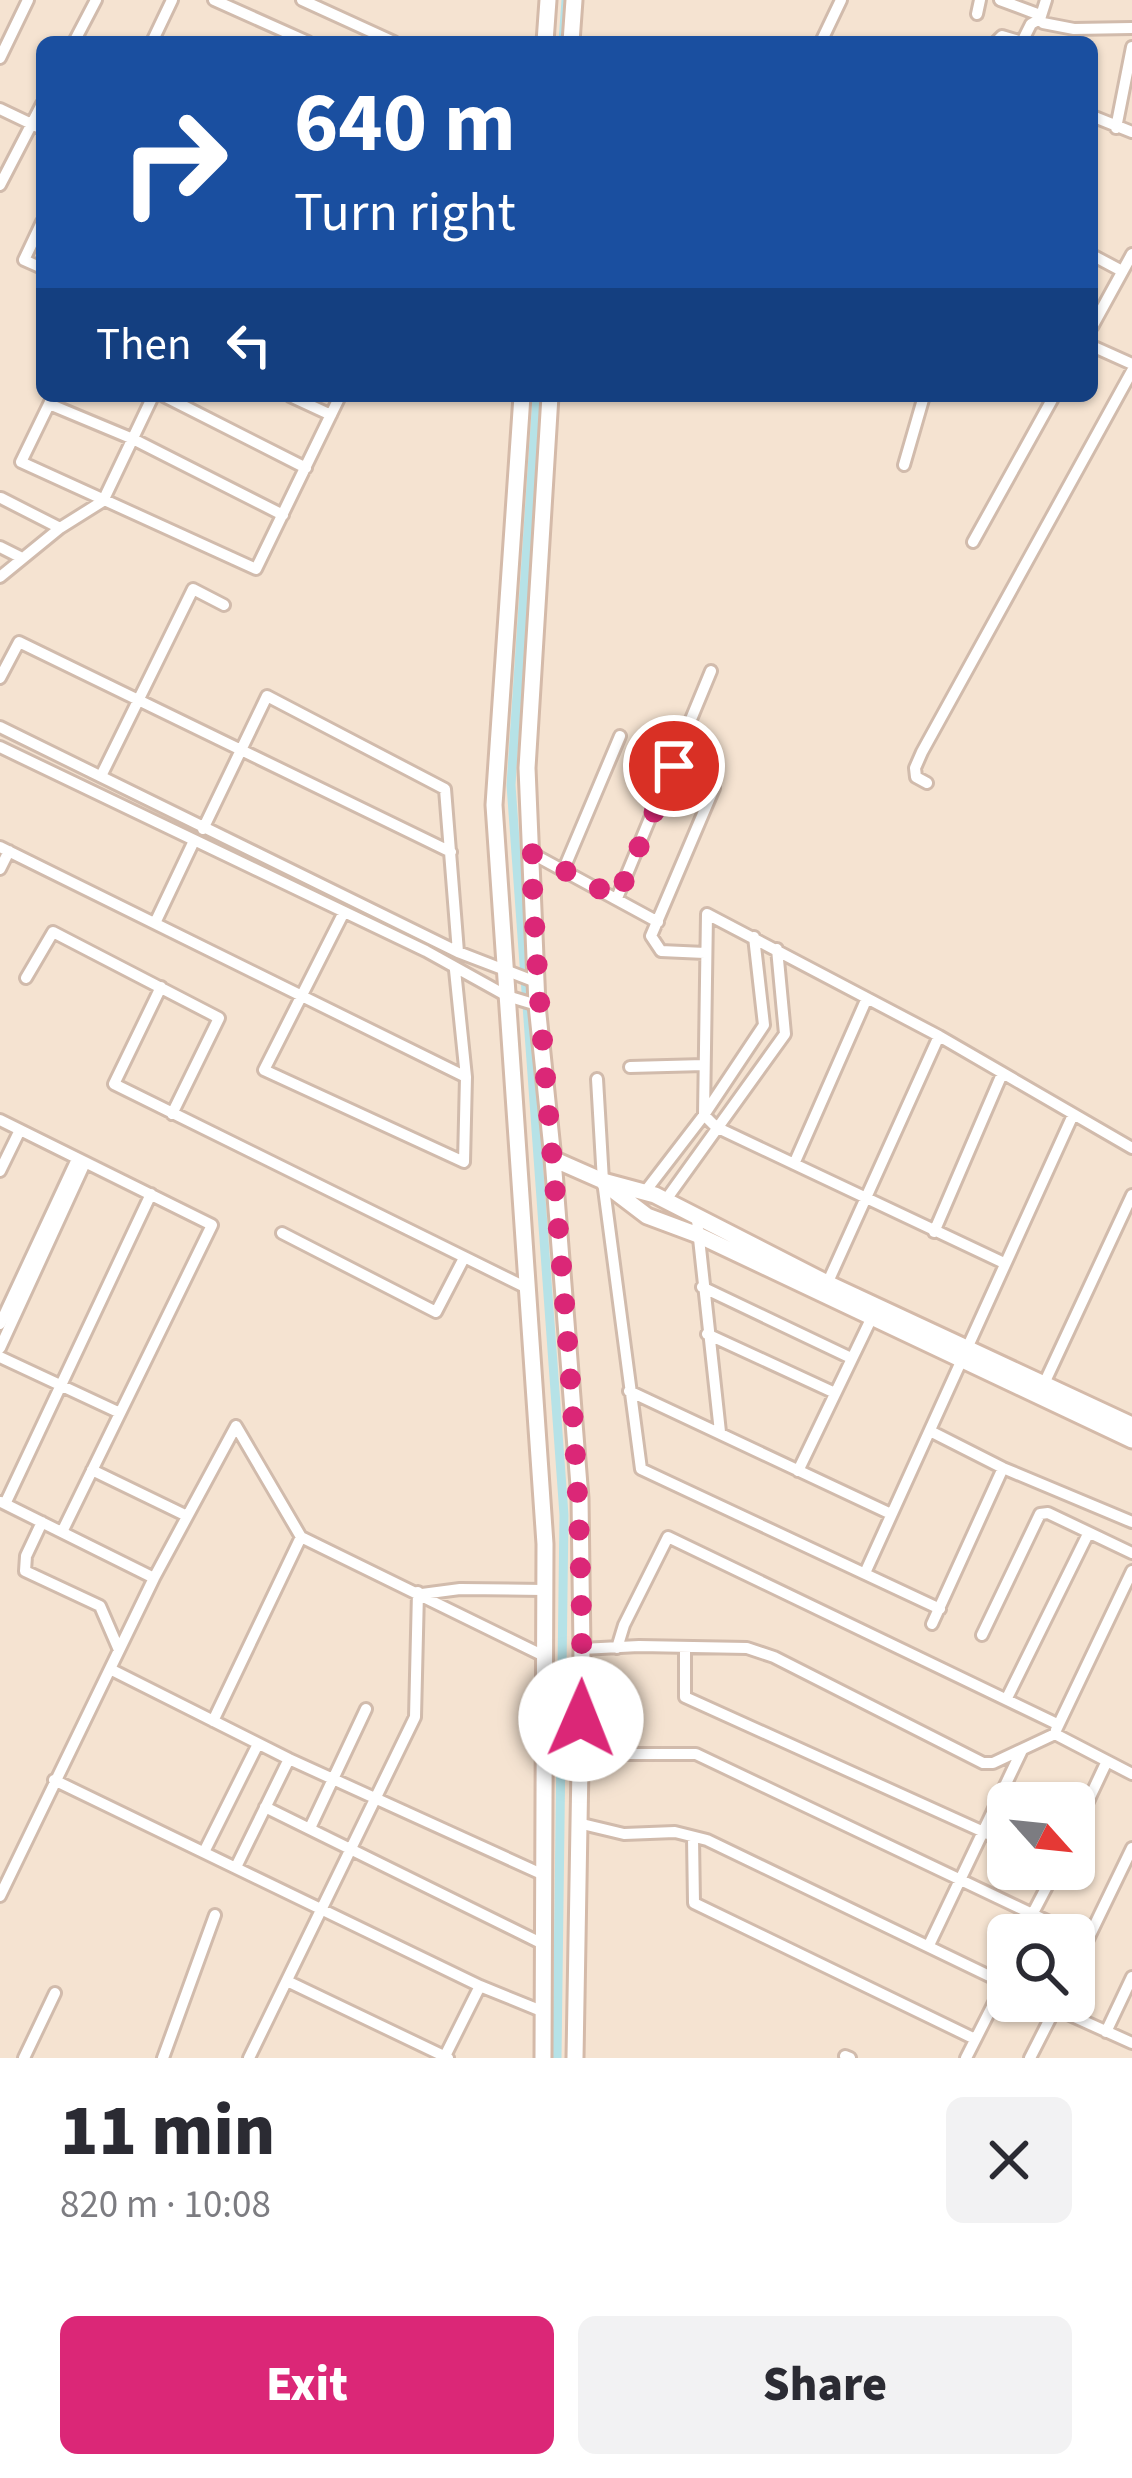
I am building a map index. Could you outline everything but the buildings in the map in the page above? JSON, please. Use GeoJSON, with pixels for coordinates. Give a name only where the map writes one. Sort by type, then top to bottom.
{"type":"FeatureCollection","features":[{"type":"Feature","properties":{"kind":"street"},"geometry":{"type":"LineString","coordinates":[[0,58],[28,0]]}},
{"type":"Feature","properties":{"kind":"street"},"geometry":{"type":"LineString","coordinates":[[77,36],[96,0]]}},
{"type":"Feature","properties":{"kind":"street"},"geometry":{"type":"LineString","coordinates":[[155,36],[172,0]]}},
{"type":"Feature","properties":{"kind":"street"},"geometry":{"type":"LineString","coordinates":[[214,0],[295,36]]}},
{"type":"Feature","properties":{"kind":"street"},"geometry":{"type":"LineString","coordinates":[[302,0],[381,36]]}},
{"type":"Feature","properties":{"kind":"street"},"geometry":{"type":"LineString","coordinates":[[545,36],[548,0]]}},
{"type":"Feature","properties":{"kind":"street"},"geometry":{"type":"LineString","coordinates":[[572,36],[574,0]]}},
{"type":"Feature","properties":{"kind":"street"},"geometry":{"type":"LineString","coordinates":[[824,36],[842,0]]}},
{"type":"Feature","properties":{"kind":"street"},"geometry":{"type":"LineString","coordinates":[[977,14],[980,0]]}},
{"type":"Feature","properties":{"kind":"street"},"geometry":{"type":"LineString","coordinates":[[1000,0],[1058,27],[1132,28]]}},
{"type":"Feature","properties":{"kind":"street"},"geometry":{"type":"LineString","coordinates":[[1025,36],[1046,0]]}},
{"type":"Feature","properties":{"kind":"street"},"geometry":{"type":"LineString","coordinates":[[1116,128],[1132,47]]}},
{"type":"Feature","properties":{"kind":"street"},"geometry":{"type":"LineString","coordinates":[[0,109],[36,127]]}},
{"type":"Feature","properties":{"kind":"street"},"geometry":{"type":"LineString","coordinates":[[1098,119],[1132,132]]}},
{"type":"Feature","properties":{"kind":"street"},"geometry":{"type":"LineString","coordinates":[[0,185],[36,129]]}},
{"type":"Feature","properties":{"kind":"street"},"geometry":{"type":"LineString","coordinates":[[36,235],[24,260],[36,265]]}},
{"type":"Feature","properties":{"kind":"street"},"geometry":{"type":"LineString","coordinates":[[1098,316],[1132,254]]}},
{"type":"Feature","properties":{"kind":"street"},"geometry":{"type":"LineString","coordinates":[[1098,258],[1123,271]]}},
{"type":"Feature","properties":{"kind":"street"},"geometry":{"type":"LineString","coordinates":[[927,783],[916,777],[922,752],[1132,368],[1098,349]]}},
{"type":"Feature","properties":{"kind":"street"},"geometry":{"type":"LineString","coordinates":[[50,402],[21,462],[256,569],[337,402]]}},
{"type":"Feature","properties":{"kind":"street"},"geometry":{"type":"LineString","coordinates":[[55,402],[283,515]]}},
{"type":"Feature","properties":{"kind":"street"},"geometry":{"type":"LineString","coordinates":[[0,577],[60,528],[103,501],[150,402]]}},
{"type":"Feature","properties":{"kind":"street"},"geometry":{"type":"LineString","coordinates":[[176,402],[306,468]]}},
{"type":"Feature","properties":{"kind":"street"},"geometry":{"type":"LineString","coordinates":[[303,402],[331,415]]}},
{"type":"Feature","properties":{"kind":"street"},"geometry":{"type":"LineString","coordinates":[[522,402],[495,748],[496,883],[511,998],[525,1287],[545,1544],[543,2058]]}},
{"type":"Feature","properties":{"kind":"street"},"geometry":{"type":"LineString","coordinates":[[550,402],[527,768],[533,1005],[554,1160],[580,1498],[583,1649],[575,2058]]}},
{"type":"Feature","properties":{"kind":"street"},"geometry":{"type":"LineString","coordinates":[[904,465],[922,402]]}},
{"type":"Feature","properties":{"kind":"street"},"geometry":{"type":"LineString","coordinates":[[973,542],[1051,402]]}},
{"type":"Feature","properties":{"kind":"street"},"geometry":{"type":"LineString","coordinates":[[1,498],[60,528]]}},
{"type":"Feature","properties":{"kind":"street"},"geometry":{"type":"LineString","coordinates":[[0,547],[22,558]]}},
{"type":"Feature","properties":{"kind":"street"},"geometry":{"type":"LineString","coordinates":[[101,776],[193,589],[224,605]]}},
{"type":"Feature","properties":{"kind":"street"},"geometry":{"type":"LineString","coordinates":[[0,678],[19,642],[451,852]]}},
{"type":"Feature","properties":{"kind":"street"},"geometry":{"type":"LineString","coordinates":[[617,898],[711,671]]}},
{"type":"Feature","properties":{"kind":"street"},"geometry":{"type":"LineString","coordinates":[[202,829],[267,696],[446,789],[458,952]]}},
{"type":"Feature","properties":{"kind":"street"},"geometry":{"type":"LineString","coordinates":[[0,727],[458,952],[534,982]]}},
{"type":"Feature","properties":{"kind":"street"},"geometry":{"type":"LineString","coordinates":[[563,872],[620,736]]}},
{"type":"Feature","properties":{"kind":"street"},"geometry":{"type":"LineString","coordinates":[[0,747],[533,1005]]}},
{"type":"Feature","properties":{"kind":"street"},"geometry":{"type":"LineString","coordinates":[[674,766],[714,788],[651,936],[661,951],[705,953]]}},
{"type":"Feature","properties":{"kind":"street"},"geometry":{"type":"LineString","coordinates":[[154,923],[193,842]]}},
{"type":"Feature","properties":{"kind":"street"},"geometry":{"type":"LineString","coordinates":[[0,869],[4,849],[466,1077]]}},
{"type":"Feature","properties":{"kind":"street"},"geometry":{"type":"LineString","coordinates":[[531,853],[658,922]]}},
{"type":"Feature","properties":{"kind":"street"},"geometry":{"type":"LineString","coordinates":[[344,914],[264,1070],[464,1162],[466,1077],[455,970]]}},
{"type":"Feature","properties":{"kind":"street"},"geometry":{"type":"LineString","coordinates":[[1004,1263],[716,1127],[704,1115],[707,914],[939,1036],[1132,1148]]}},
{"type":"Feature","properties":{"kind":"street"},"geometry":{"type":"LineString","coordinates":[[26,978],[53,932],[219,1018],[172,1114]]}},
{"type":"Feature","properties":{"kind":"street"},"geometry":{"type":"LineString","coordinates":[[644,1193],[764,1025],[754,937]]}},
{"type":"Feature","properties":{"kind":"street"},"geometry":{"type":"LineString","coordinates":[[665,1201],[785,1034],[777,949]]}},
{"type":"Feature","properties":{"kind":"street"},"geometry":{"type":"LineString","coordinates":[[161,988],[114,1084],[525,1287]]}},
{"type":"Feature","properties":{"kind":"street"},"geometry":{"type":"LineString","coordinates":[[794,1164],[867,998]]}},
{"type":"Feature","properties":{"kind":"street"},"geometry":{"type":"LineString","coordinates":[[825,1288],[939,1036]]}},
{"type":"Feature","properties":{"kind":"street"},"geometry":{"type":"LineString","coordinates":[[630,1067],[704,1065]]}},
{"type":"Feature","properties":{"kind":"street"},"geometry":{"type":"LineString","coordinates":[[934,1232],[1002,1074]]}},
{"type":"Feature","properties":{"kind":"street"},"geometry":{"type":"LineString","coordinates":[[597,1079],[603,1181],[640,1469],[940,1609]]}},
{"type":"Feature","properties":{"kind":"street"},"geometry":{"type":"LineString","coordinates":[[865,1573],[1073,1115]]}},
{"type":"Feature","properties":{"kind":"street"},"geometry":{"type":"LineString","coordinates":[[0,1120],[212,1225],[62,1532]]}},
{"type":"Feature","properties":{"kind":"street"},"geometry":{"type":"LineString","coordinates":[[0,1171],[20,1130]]}},
{"type":"Feature","properties":{"kind":"street"},"geometry":{"type":"LineString","coordinates":[[554,1160],[665,1201],[697,1227],[720,1432]]}},
{"type":"Feature","properties":{"kind":"street"},"geometry":{"type":"LineString","coordinates":[[0,1324],[81,1161]]}},
{"type":"Feature","properties":{"kind":"street"},"geometry":{"type":"LineString","coordinates":[[81,1161],[0,1353],[120,1413]]}},
{"type":"Feature","properties":{"kind":"street"},"geometry":{"type":"LineString","coordinates":[[603,1181],[647,1216],[697,1227],[1041,1390],[1132,1440]]}},
{"type":"Feature","properties":{"kind":"street"},"geometry":{"type":"LineString","coordinates":[[151,1195],[2,1503],[154,1578]]}},
{"type":"Feature","properties":{"kind":"street"},"geometry":{"type":"LineString","coordinates":[[1041,1390],[1132,1195]]}},
{"type":"Feature","properties":{"kind":"street"},"geometry":{"type":"LineString","coordinates":[[282,1233],[436,1312],[464,1258]]}},
{"type":"Feature","properties":{"kind":"street"},"geometry":{"type":"LineString","coordinates":[[702,1287],[851,1358]]}},
{"type":"Feature","properties":{"kind":"street"},"geometry":{"type":"LineString","coordinates":[[798,1471],[875,1312]]}},
{"type":"Feature","properties":{"kind":"street"},"geometry":{"type":"LineString","coordinates":[[707,1334],[835,1393]]}},
{"type":"Feature","properties":{"kind":"street"},"geometry":{"type":"LineString","coordinates":[[1041,1390],[1132,1425]]}},
{"type":"Feature","properties":{"kind":"street"},"geometry":{"type":"LineString","coordinates":[[629,1391],[891,1514]]}},
{"type":"Feature","properties":{"kind":"street"},"geometry":{"type":"LineString","coordinates":[[0,1896],[154,1578],[236,1426],[302,1537],[544,1656]]}},
{"type":"Feature","properties":{"kind":"street"},"geometry":{"type":"LineString","coordinates":[[930,1431],[1003,1468],[1131,1521]]}},
{"type":"Feature","properties":{"kind":"street"},"geometry":{"type":"LineString","coordinates":[[932,1624],[1003,1468]]}},
{"type":"Feature","properties":{"kind":"street"},"geometry":{"type":"LineString","coordinates":[[92,1470],[188,1516]]}},
{"type":"Feature","properties":{"kind":"street"},"geometry":{"type":"LineString","coordinates":[[982,1635],[1040,1514],[1048,1513],[1132,1553]]}},
{"type":"Feature","properties":{"kind":"street"},"geometry":{"type":"LineString","coordinates":[[42,1522],[23,1564],[25,1571],[100,1606],[119,1650]]}},
{"type":"Feature","properties":{"kind":"street"},"geometry":{"type":"LineString","coordinates":[[1007,1698],[1088,1534]]}},
{"type":"Feature","properties":{"kind":"street"},"geometry":{"type":"LineString","coordinates":[[213,1721],[302,1537]]}},
{"type":"Feature","properties":{"kind":"street"},"geometry":{"type":"LineString","coordinates":[[617,1648],[668,1537],[1007,1698],[1132,1774]]}},
{"type":"Feature","properties":{"kind":"street"},"geometry":{"type":"LineString","coordinates":[[583,1649],[747,1648],[982,1763],[1022,1750],[1056,1729],[1132,1570]]}},
{"type":"Feature","properties":{"kind":"street"},"geometry":{"type":"LineString","coordinates":[[420,1593],[460,1588],[544,1590]]}},
{"type":"Feature","properties":{"kind":"street"},"geometry":{"type":"LineString","coordinates":[[249,2058],[416,1709],[420,1593]]}},
{"type":"Feature","properties":{"kind":"street"},"geometry":{"type":"LineString","coordinates":[[685,1647],[685,1697],[987,1834]]}},
{"type":"Feature","properties":{"kind":"street"},"geometry":{"type":"LineString","coordinates":[[110,1669],[374,1799],[546,1876]]}},
{"type":"Feature","properties":{"kind":"street"},"geometry":{"type":"LineString","coordinates":[[310,1828],[366,1709]]}},
{"type":"Feature","properties":{"kind":"street"},"geometry":{"type":"LineString","coordinates":[[204,1852],[259,1744]]}},
{"type":"Feature","properties":{"kind":"street"},"geometry":{"type":"LineString","coordinates":[[929,1945],[1022,1750]]}},
{"type":"Feature","properties":{"kind":"street"},"geometry":{"type":"LineString","coordinates":[[580,1754],[696,1754],[1033,1913],[1045,1890]]}},
{"type":"Feature","properties":{"kind":"street"},"geometry":{"type":"LineString","coordinates":[[236,1867],[290,1759]]}},
{"type":"Feature","properties":{"kind":"street"},"geometry":{"type":"LineString","coordinates":[[1095,1786],[1107,1761]]}},
{"type":"Feature","properties":{"kind":"street"},"geometry":{"type":"LineString","coordinates":[[54,1780],[480,1987],[544,2012]]}},
{"type":"Feature","properties":{"kind":"street"},"geometry":{"type":"LineString","coordinates":[[266,1807],[545,1945]]}},
{"type":"Feature","properties":{"kind":"street"},"geometry":{"type":"LineString","coordinates":[[578,1822],[624,1834],[676,1832],[706,1840],[987,1974]]}},
{"type":"Feature","properties":{"kind":"street"},"geometry":{"type":"LineString","coordinates":[[693,1838],[694,1903],[975,2039]]}},
{"type":"Feature","properties":{"kind":"street"},"geometry":{"type":"LineString","coordinates":[[1095,1924],[1132,1848]]}},
{"type":"Feature","properties":{"kind":"street"},"geometry":{"type":"LineString","coordinates":[[163,2058],[215,1915]]}},
{"type":"Feature","properties":{"kind":"street"},"geometry":{"type":"LineString","coordinates":[[1106,2032],[1132,1978]]}},
{"type":"Feature","properties":{"kind":"street"},"geometry":{"type":"LineString","coordinates":[[287,1981],[445,2058],[480,1987]]}},
{"type":"Feature","properties":{"kind":"street"},"geometry":{"type":"LineString","coordinates":[[24,2058],[56,1993]]}},
{"type":"Feature","properties":{"kind":"street"},"geometry":{"type":"LineString","coordinates":[[966,2058],[987,2018]]}},
{"type":"Feature","properties":{"kind":"street"},"geometry":{"type":"LineString","coordinates":[[1030,2058],[1048,2022]]}},
{"type":"Feature","properties":{"kind":"street"},"geometry":{"type":"LineString","coordinates":[[1088,2022],[1132,2043]]}},
{"type":"Feature","properties":{"kind":"shaded area"},"geometry":{"type":"Polygon","coordinates":[[[0,0],[1132,0],[1132,2058],[0,2058],[0,0]]]}},
{"type":"Feature","properties":{"kind":"waterway"},"geometry":{"type":"LineString","coordinates":[[563,36],[566,0]]}},
{"type":"Feature","properties":{"kind":"waterway"},"geometry":{"type":"LineString","coordinates":[[537,402],[511,785],[564,1515],[557,2058]]}},
{"type":"Feature","properties":{"kind":"route"},"geometry":{"type":"LineString","coordinates":[[581,1719],[580,1498],[537,1005],[531,853],[617,898],[674,766]]}}]}
